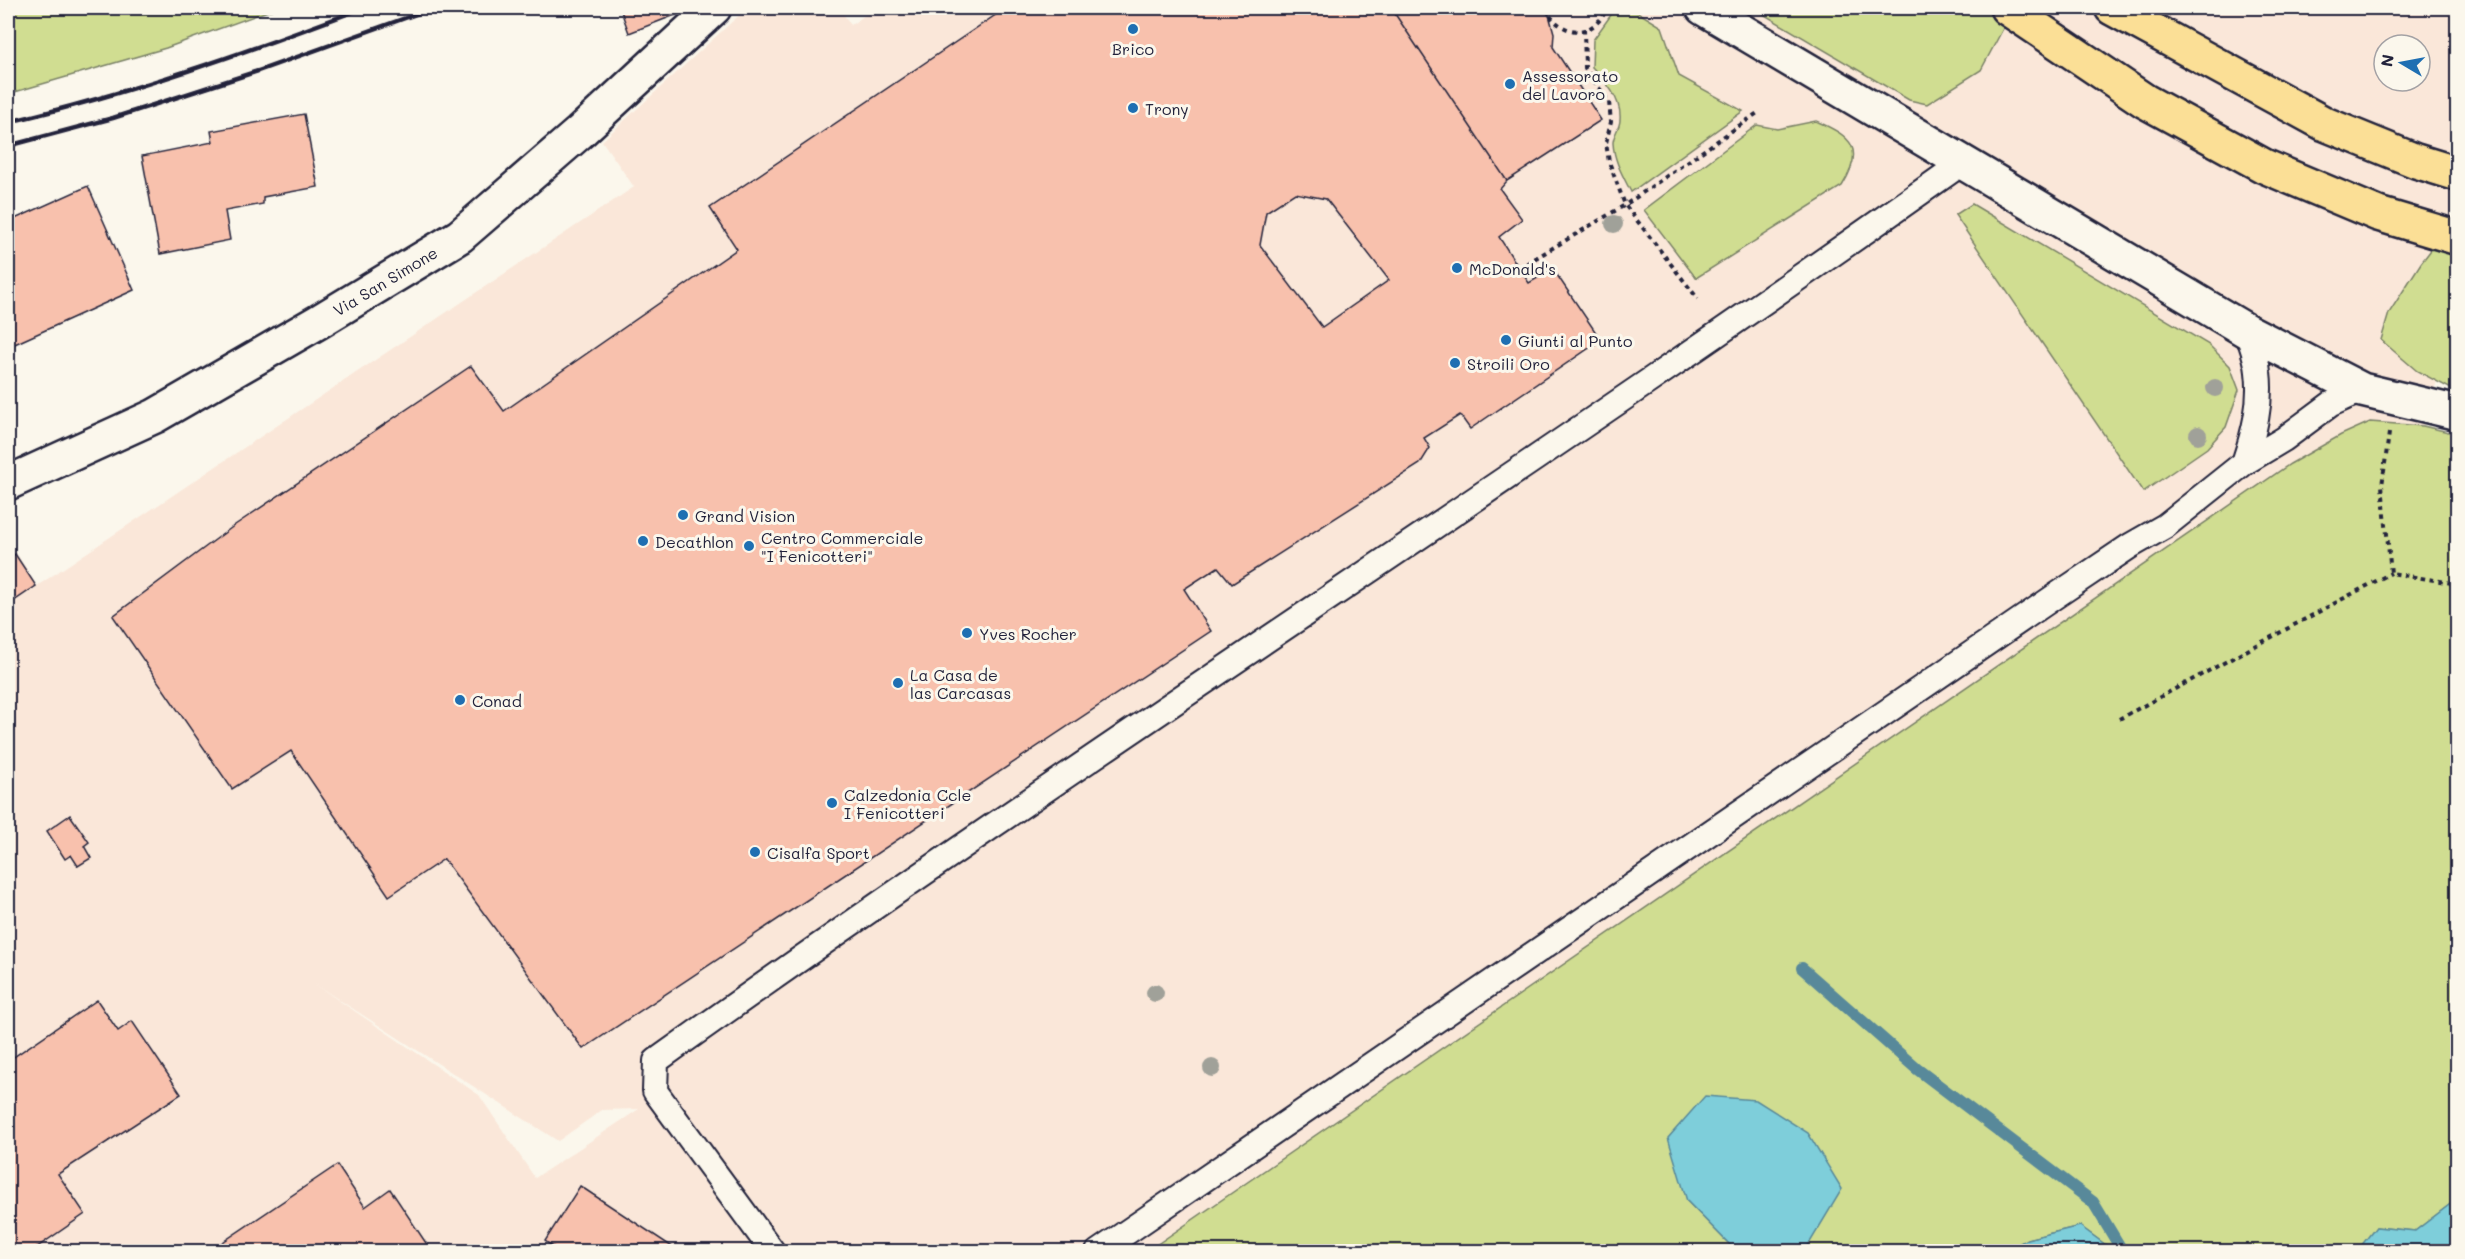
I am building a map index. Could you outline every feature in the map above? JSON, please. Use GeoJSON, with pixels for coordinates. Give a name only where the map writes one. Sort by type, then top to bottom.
{"type":"FeatureCollection","features":[{"type":"Feature","properties":{"kind":"highway"},"geometry":{"type":"LineString","coordinates":[[2007,8],[2145,101],[2264,166],[2378,214],[2457,238]]}},
{"type":"Feature","properties":{"kind":"highway"},"geometry":{"type":"LineString","coordinates":[[2112,8],[2234,76],[2325,123],[2416,161],[2457,174]]}},
{"type":"Feature","properties":{"kind":"street","name":"Via San Simone"},"geometry":{"type":"LineString","coordinates":[[8,483],[155,416],[318,322],[460,236],[580,132],[714,8]]}},
{"type":"Feature","properties":{"kind":"street"},"geometry":{"type":"LineString","coordinates":[[1703,8],[2247,331],[2362,390],[2457,413]]}},
{"type":"Feature","properties":{"kind":"lane"},"geometry":{"type":"LineString","coordinates":[[773,1251],[655,1091],[656,1061],[989,827],[1745,316],[1962,163]]}},
{"type":"Feature","properties":{"kind":"lane"},"geometry":{"type":"LineString","coordinates":[[2244,463],[2254,434],[2259,402],[2258,370],[2247,331]]}},
{"type":"Feature","properties":{"kind":"lane"},"geometry":{"type":"LineString","coordinates":[[1098,1251],[2073,584],[2165,526],[2244,463],[2284,439],[2331,404],[2362,390]]}},
{"type":"Feature","properties":{"kind":"path"},"geometry":{"type":"LineString","coordinates":[[1545,8],[1556,23],[1574,30],[1584,29],[1602,18],[1607,8]]}},
{"type":"Feature","properties":{"kind":"path"},"geometry":{"type":"LineString","coordinates":[[1584,29],[1585,68],[1609,102],[1611,122],[1605,143],[1609,162],[1625,205],[1698,299]]}},
{"type":"Feature","properties":{"kind":"path"},"geometry":{"type":"LineString","coordinates":[[1519,268],[1625,205],[1759,112]]}},
{"type":"Feature","properties":{"kind":"path"},"geometry":{"type":"LineString","coordinates":[[2391,573],[2382,486],[2394,397]]}},
{"type":"Feature","properties":{"kind":"path"},"geometry":{"type":"LineString","coordinates":[[2119,719],[2391,573],[2457,584]]}},
{"type":"Feature","properties":{"kind":"shaded area"},"geometry":{"type":"Polygon","coordinates":[[[747,8],[839,8],[851,25],[875,8],[2457,8],[2457,317],[2423,426],[2370,422],[2341,435],[2290,464],[1146,1251],[8,1251],[8,540],[37,586],[634,187],[602,141],[747,8]],[[313,983],[479,1095],[535,1178],[639,1109],[602,1110],[558,1141],[313,983]]]}},
{"type":"Feature","properties":{"kind":"green space"},"geometry":{"type":"Polygon","coordinates":[[[8,8],[276,8],[166,48],[8,94],[8,8]]]}},
{"type":"Feature","properties":{"kind":"green space"},"geometry":{"type":"Polygon","coordinates":[[[1616,8],[1631,8],[1662,27],[1679,76],[1743,111],[1631,192],[1619,168],[1614,150],[1613,140],[1620,123],[1618,105],[1612,91],[1592,67],[1593,40],[1616,8]]]}},
{"type":"Feature","properties":{"kind":"green space"},"geometry":{"type":"Polygon","coordinates":[[[1753,8],[2014,8],[1981,70],[1927,104],[1909,100],[1753,8]]]}},
{"type":"Feature","properties":{"kind":"green space"},"geometry":{"type":"Polygon","coordinates":[[[1816,121],[1839,133],[1852,146],[1853,162],[1842,186],[1696,278],[1644,210],[1757,125],[1777,129],[1816,121]]]}},
{"type":"Feature","properties":{"kind":"green space"},"geometry":{"type":"Polygon","coordinates":[[[1972,204],[2209,345],[2230,366],[2239,390],[2226,427],[2207,448],[2143,492],[1955,215],[1972,204]]]}},
{"type":"Feature","properties":{"kind":"green space"},"geometry":{"type":"Polygon","coordinates":[[[2457,216],[2457,392],[2417,371],[2381,340],[2389,313],[2421,263],[2457,216]]]}},
{"type":"Feature","properties":{"kind":"green space"},"geometry":{"type":"Polygon","coordinates":[[[2370,422],[2423,426],[2457,434],[2457,1199],[2415,1231],[2376,1227],[2357,1252],[2114,1251],[2080,1226],[2027,1239],[2007,1251],[1756,1251],[1806,1249],[1687,1201],[1736,1251],[1146,1252],[2290,464],[2341,435],[2370,422]]]}},
{"type":"Feature","properties":{"kind":"water"},"geometry":{"type":"Polygon","coordinates":[[[1705,1096],[1756,1100],[1808,1133],[1842,1189],[1806,1249],[1736,1251],[1687,1201],[1668,1138],[1705,1096]]]}},
{"type":"Feature","properties":{"kind":"water"},"geometry":{"type":"Polygon","coordinates":[[[2457,1199],[2457,1251],[2357,1251],[2376,1227],[2415,1231],[2457,1199]]]}},
{"type":"Feature","properties":{"kind":"water"},"geometry":{"type":"Polygon","coordinates":[[[2080,1226],[2114,1251],[2007,1251],[2027,1239],[2080,1226]]]}},
{"type":"Feature","properties":{"kind":"building"},"geometry":{"type":"Polygon","coordinates":[[[620,8],[687,8],[688,10],[629,33],[620,8]]]}},
{"type":"Feature","properties":{"kind":"building","name":"Centro Commerciale \"I Fenicotteri\""},"geometry":{"type":"Polygon","coordinates":[[[1006,8],[1391,8],[1507,181],[1500,189],[1522,219],[1499,237],[1529,283],[1553,269],[1601,340],[1470,429],[1460,415],[1424,438],[1430,448],[1420,464],[1232,584],[1218,567],[1184,589],[1211,631],[583,1049],[444,859],[389,896],[291,751],[232,789],[113,616],[235,525],[471,366],[504,411],[737,249],[710,208],[1006,8]],[[1295,193],[1266,212],[1260,245],[1322,327],[1389,280],[1326,199],[1295,193]]]}},
{"type":"Feature","properties":{"kind":"building","name":"Assessorato del Lavoro"},"geometry":{"type":"Polygon","coordinates":[[[1391,8],[1541,8],[1549,15],[1554,33],[1553,47],[1601,120],[1507,181],[1391,8]]]}},
{"type":"Feature","properties":{"kind":"building"},"geometry":{"type":"Polygon","coordinates":[[[304,114],[318,187],[263,197],[263,204],[225,211],[230,240],[160,254],[142,156],[213,142],[211,131],[304,114]]]}},
{"type":"Feature","properties":{"kind":"building"},"geometry":{"type":"Polygon","coordinates":[[[88,186],[134,290],[8,347],[8,222],[88,186]]]}},
{"type":"Feature","properties":{"kind":"building"},"geometry":{"type":"Polygon","coordinates":[[[15,554],[36,586],[8,605],[8,560],[15,554]]]}},
{"type":"Feature","properties":{"kind":"building"},"geometry":{"type":"Polygon","coordinates":[[[70,815],[89,842],[84,846],[91,858],[78,866],[71,855],[65,859],[47,831],[70,815]]]}},
{"type":"Feature","properties":{"kind":"building"},"geometry":{"type":"Polygon","coordinates":[[[97,1000],[118,1031],[132,1021],[181,1094],[58,1174],[85,1214],[30,1252],[12,1252],[8,1244],[8,1061],[97,1000]]]}},
{"type":"Feature","properties":{"kind":"building"},"geometry":{"type":"Polygon","coordinates":[[[337,1165],[365,1207],[390,1189],[432,1252],[208,1252],[337,1165]]]}},
{"type":"Feature","properties":{"kind":"building"},"geometry":{"type":"Polygon","coordinates":[[[580,1186],[680,1252],[561,1252],[545,1241],[580,1186]]]}},
{"type":"Feature","properties":{"kind":"waterway"},"geometry":{"type":"LineString","coordinates":[[1802,968],[1917,1069],[2093,1202],[2123,1252]]}},
{"type":"Feature","properties":{"kind":"railway"},"geometry":{"type":"LineString","coordinates":[[8,122],[98,99],[187,71],[363,8]]}},
{"type":"Feature","properties":{"kind":"railway"},"geometry":{"type":"LineString","coordinates":[[8,146],[113,118],[258,71],[433,8]]}},
{"type":"Feature","properties":{"kind":"place","name":"Brico"},"geometry":{"type":"Point","coordinates":[1133,29]}},
{"type":"Feature","properties":{"kind":"place","name":"Assessorato del Lavoro"},"geometry":{"type":"Point","coordinates":[1510,84]}},
{"type":"Feature","properties":{"kind":"place","name":"Trony"},"geometry":{"type":"Point","coordinates":[1133,108]}},
{"type":"Feature","properties":{"kind":"place","name":"McDonald's"},"geometry":{"type":"Point","coordinates":[1457,268]}},
{"type":"Feature","properties":{"kind":"place","name":"Giunti al Punto"},"geometry":{"type":"Point","coordinates":[1506,340]}},
{"type":"Feature","properties":{"kind":"place","name":"Stroili Oro"},"geometry":{"type":"Point","coordinates":[1455,363]}},
{"type":"Feature","properties":{"kind":"place","name":"Grand Vision"},"geometry":{"type":"Point","coordinates":[683,515]}},
{"type":"Feature","properties":{"kind":"place","name":"Decathlon"},"geometry":{"type":"Point","coordinates":[643,541]}},
{"type":"Feature","properties":{"kind":"place","name":"Centro Commerciale \"I Fenicotteri\""},"geometry":{"type":"Point","coordinates":[749,546]}},
{"type":"Feature","properties":{"kind":"place","name":"Yves Rocher"},"geometry":{"type":"Point","coordinates":[967,633]}},
{"type":"Feature","properties":{"kind":"place","name":"La Casa de las Carcasas"},"geometry":{"type":"Point","coordinates":[898,683]}},
{"type":"Feature","properties":{"kind":"place","name":"Conad"},"geometry":{"type":"Point","coordinates":[460,700]}},
{"type":"Feature","properties":{"kind":"place","name":"Calzedonia Ccle I Fenicotteri"},"geometry":{"type":"Point","coordinates":[832,803]}},
{"type":"Feature","properties":{"kind":"place","name":"Cisalfa Sport"},"geometry":{"type":"Point","coordinates":[755,852]}}]}
